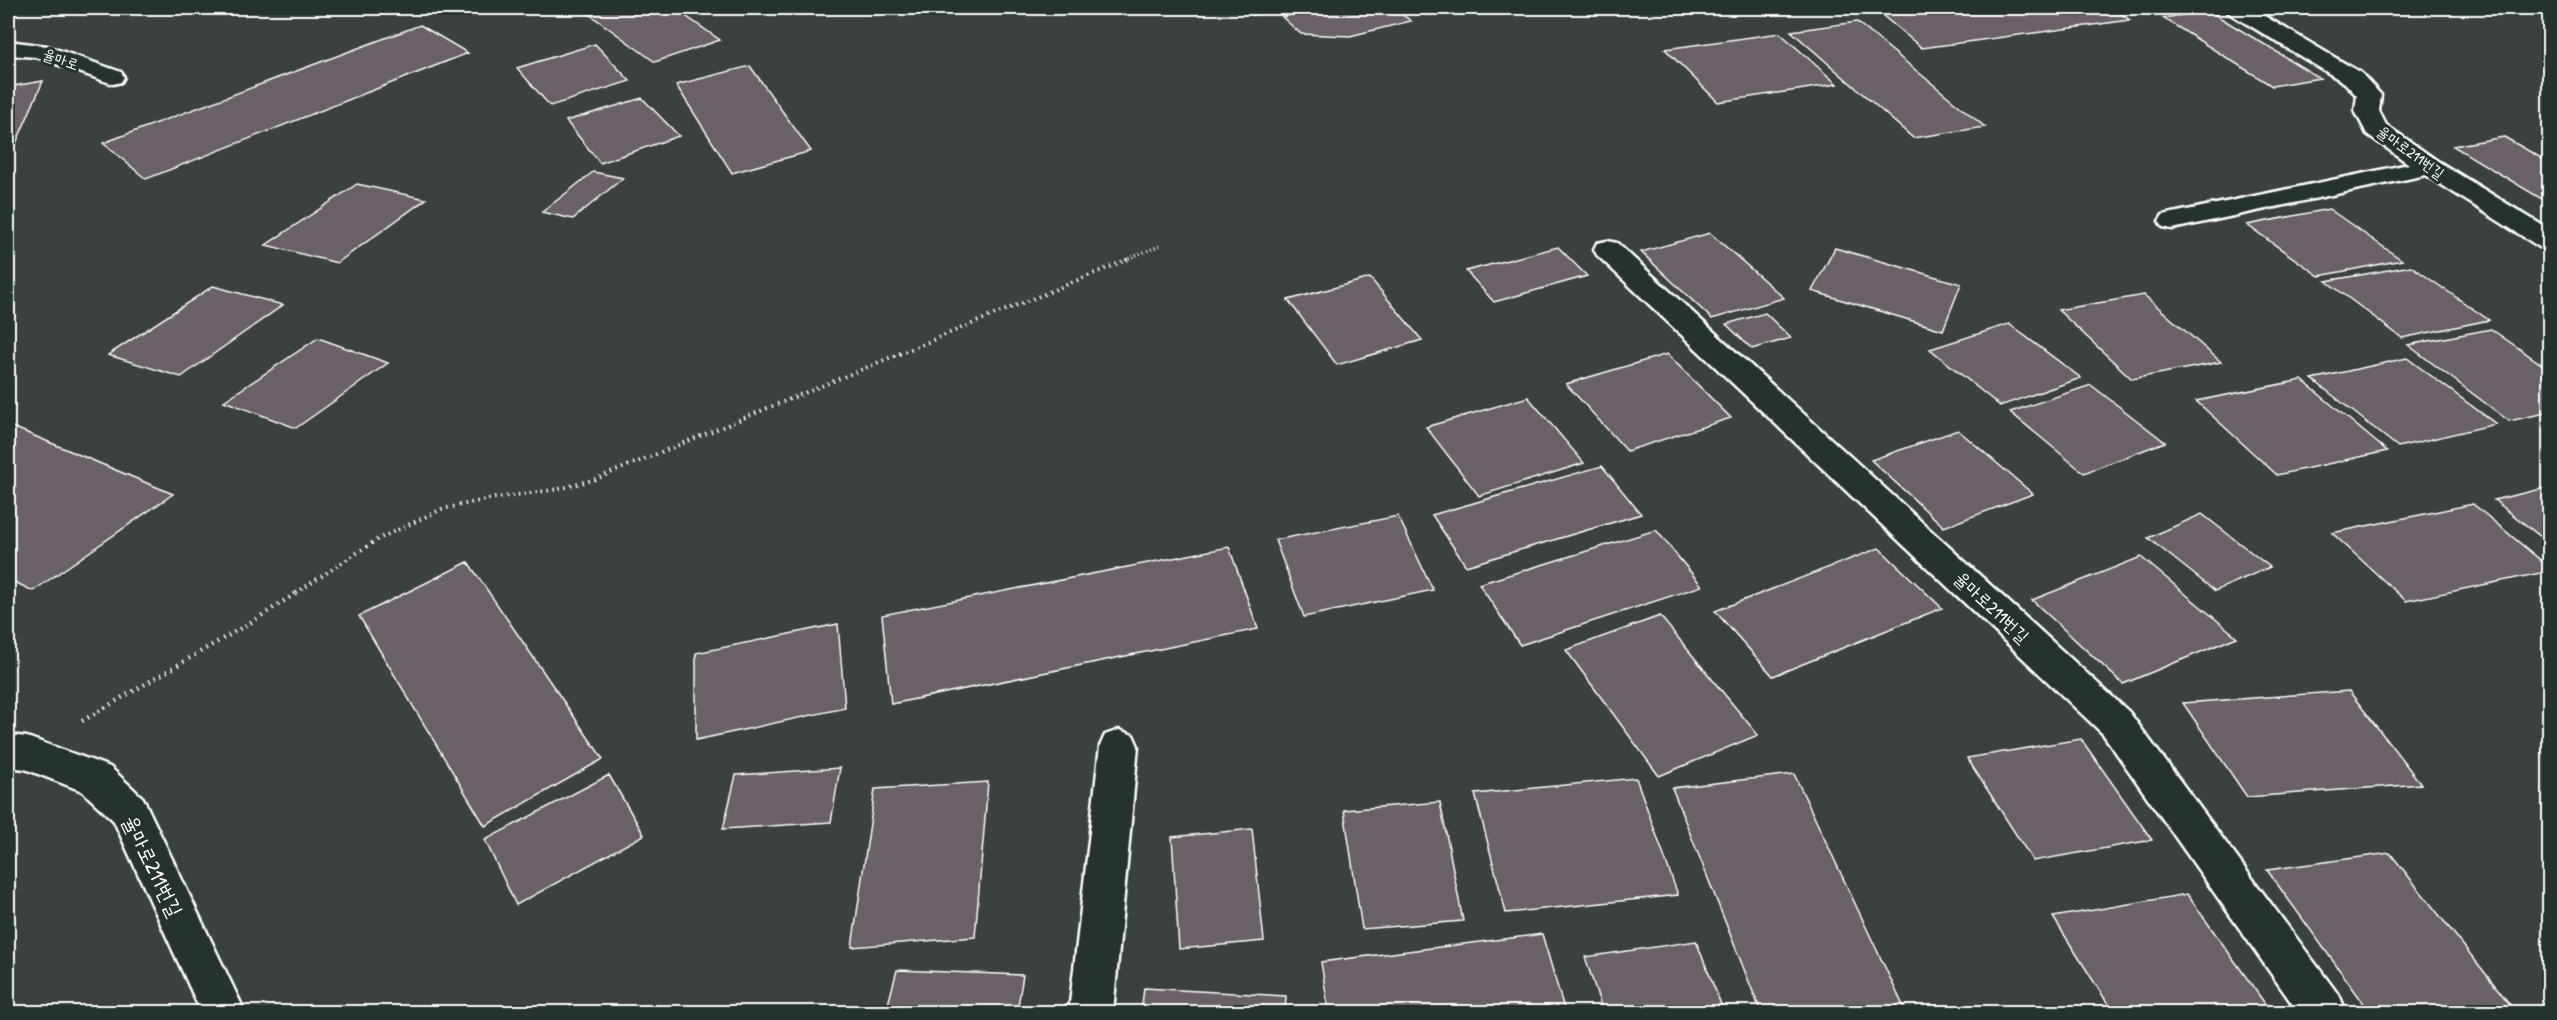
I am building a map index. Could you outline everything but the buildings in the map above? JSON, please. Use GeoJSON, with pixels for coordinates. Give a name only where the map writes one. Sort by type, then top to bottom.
{"type":"FeatureCollection","features":[{"type":"Feature","properties":{"kind":"lane","name":"율마로211번길"},"geometry":{"type":"LineString","coordinates":[[2237,8],[2353,78],[2369,95],[2367,111],[2376,129],[2430,167],[2550,242]]}},
{"type":"Feature","properties":{"kind":"lane","name":"율마로"},"geometry":{"type":"LineString","coordinates":[[8,48],[39,51],[113,77]]}},
{"type":"Feature","properties":{"kind":"lane"},"geometry":{"type":"LineString","coordinates":[[2172,221],[2430,167]]}},
{"type":"Feature","properties":{"kind":"lane","name":"율마로211번길"},"geometry":{"type":"LineString","coordinates":[[1607,249],[2116,723],[2324,1012]]}},
{"type":"Feature","properties":{"kind":"lane"},"geometry":{"type":"LineString","coordinates":[[1091,1012],[1119,746]]}},
{"type":"Feature","properties":{"kind":"lane","name":"율마로211번길"},"geometry":{"type":"LineString","coordinates":[[17,752],[96,779],[129,810],[223,1012]]}},
{"type":"Feature","properties":{"kind":"path"},"geometry":{"type":"LineString","coordinates":[[17,752],[253,621],[378,539],[442,509],[489,499],[559,489],[596,479],[1159,246]]}}]}
